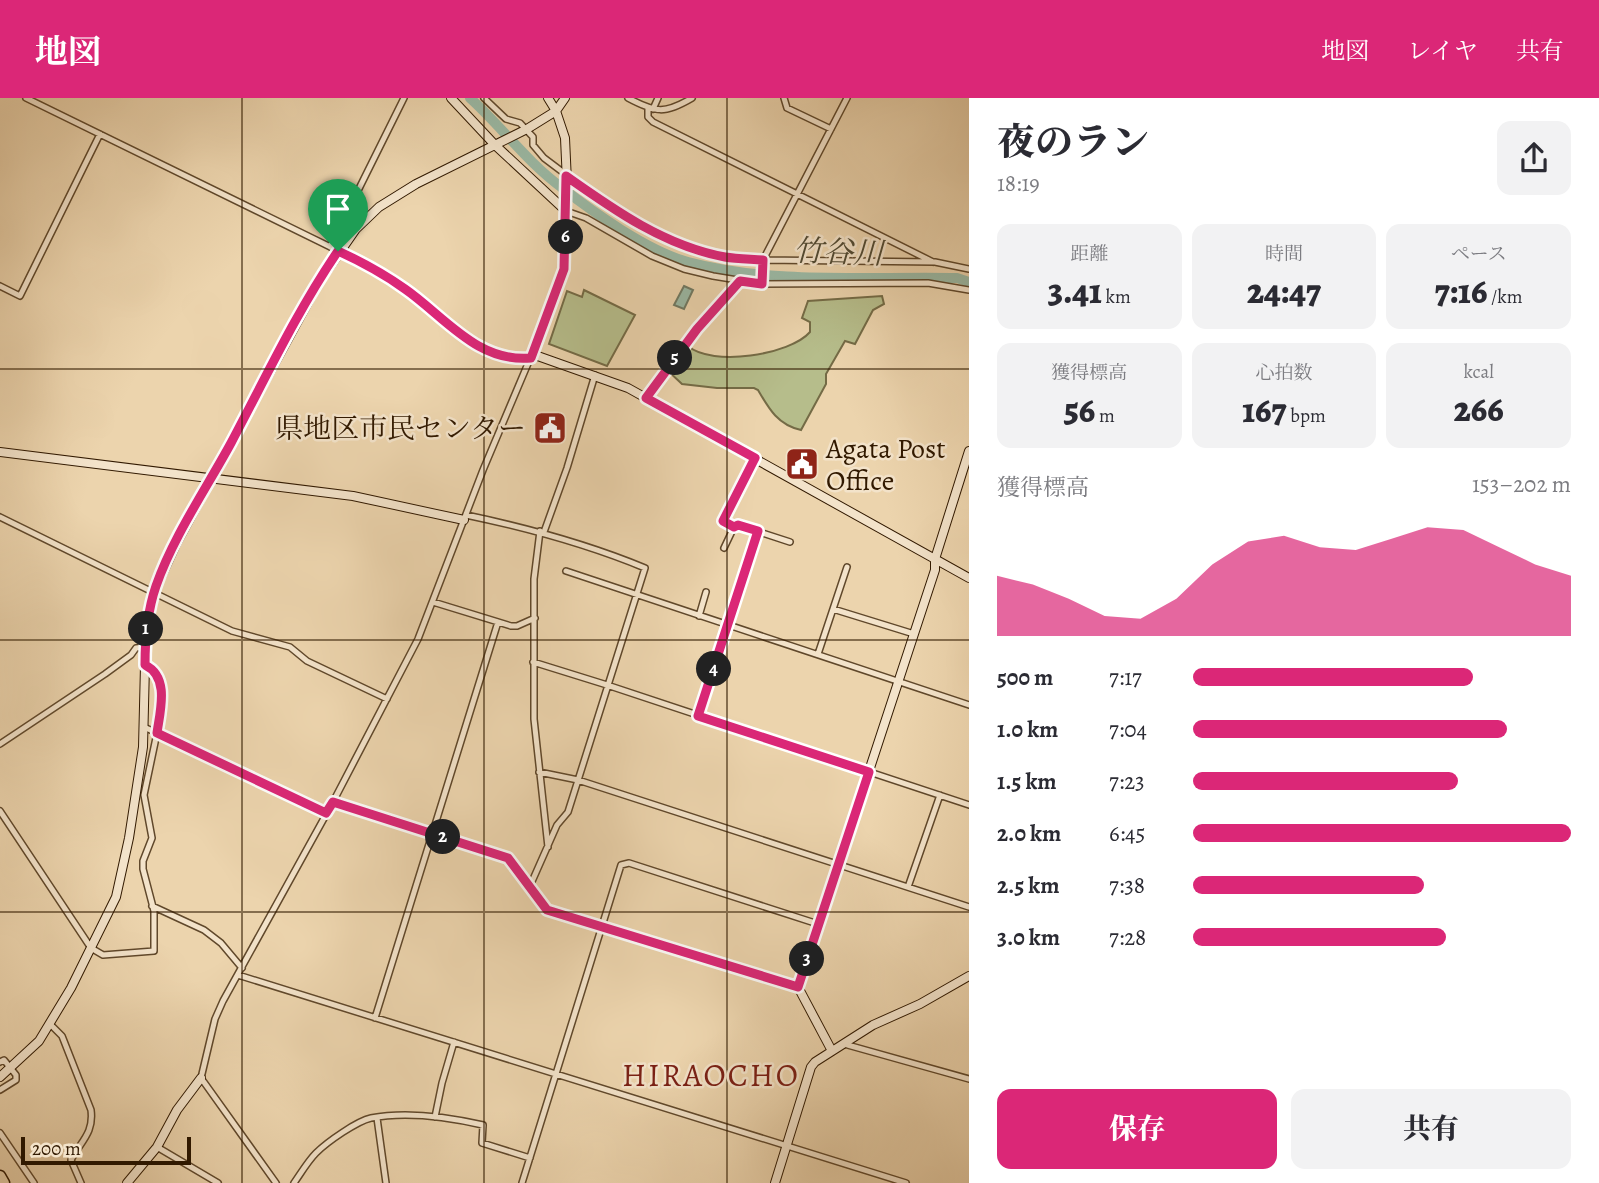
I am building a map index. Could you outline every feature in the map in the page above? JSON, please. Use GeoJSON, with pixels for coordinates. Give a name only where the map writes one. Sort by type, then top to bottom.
{"type":"FeatureCollection","features":[{"type":"Feature","properties":{"kind":"highway"},"geometry":{"type":"LineString","coordinates":[[0,1176],[4,1183]]}},
{"type":"Feature","properties":{"kind":"main road"},"geometry":{"type":"LineString","coordinates":[[451,98],[566,208]]}},
{"type":"Feature","properties":{"kind":"main road"},"geometry":{"type":"LineString","coordinates":[[548,98],[556,111],[565,138],[567,179],[564,269],[531,356],[595,375],[646,398],[969,578]]}},
{"type":"Feature","properties":{"kind":"main road"},"geometry":{"type":"LineString","coordinates":[[0,1077],[39,1041],[50,1024],[92,948],[116,897],[137,790],[144,727],[146,624],[154,592],[165,564],[334,249],[389,200],[526,130],[556,111],[565,98]]}},
{"type":"Feature","properties":{"kind":"main road"},"geometry":{"type":"LineString","coordinates":[[832,1051],[798,987],[935,570],[935,559],[969,451]]}},
{"type":"Feature","properties":{"kind":"main road"},"geometry":{"type":"LineString","coordinates":[[0,452],[353,496],[465,517]]}},
{"type":"Feature","properties":{"kind":"main road"},"geometry":{"type":"LineString","coordinates":[[775,1183],[811,1067],[821,1057],[888,1017],[920,1004],[969,976]]}},
{"type":"Feature","properties":{"kind":"main road"},"geometry":{"type":"LineString","coordinates":[[127,1183],[157,1147],[177,1110],[201,1078]]}},
{"type":"Feature","properties":{"kind":"street"},"geometry":{"type":"LineString","coordinates":[[26,98],[379,272],[407,290],[463,338],[501,355],[531,356],[433,602],[387,699],[215,1019],[201,1078],[276,1183]]}},
{"type":"Feature","properties":{"kind":"street"},"geometry":{"type":"LineString","coordinates":[[334,249],[404,98]]}},
{"type":"Feature","properties":{"kind":"street"},"geometry":{"type":"LineString","coordinates":[[484,98],[506,120],[520,123],[533,137],[535,148],[567,179],[635,223],[674,241],[725,257],[934,262],[969,269]]}},
{"type":"Feature","properties":{"kind":"street"},"geometry":{"type":"LineString","coordinates":[[628,98],[650,109],[672,110],[692,98]]}},
{"type":"Feature","properties":{"kind":"street"},"geometry":{"type":"LineString","coordinates":[[658,98],[648,117],[653,122],[934,262]]}},
{"type":"Feature","properties":{"kind":"street"},"geometry":{"type":"LineString","coordinates":[[784,98],[787,108],[831,129]]}},
{"type":"Feature","properties":{"kind":"street"},"geometry":{"type":"LineString","coordinates":[[762,282],[763,260],[847,98]]}},
{"type":"Feature","properties":{"kind":"street"},"geometry":{"type":"LineString","coordinates":[[0,286],[20,296],[100,134]]}},
{"type":"Feature","properties":{"kind":"street"},"geometry":{"type":"LineString","coordinates":[[566,208],[652,256],[684,269],[740,281],[928,283],[969,290]]}},
{"type":"Feature","properties":{"kind":"street"},"geometry":{"type":"LineString","coordinates":[[646,398],[697,329],[740,281]]}},
{"type":"Feature","properties":{"kind":"street"},"geometry":{"type":"LineString","coordinates":[[548,847],[534,719],[534,579],[542,532],[567,468],[595,375]]}},
{"type":"Feature","properties":{"kind":"street"},"geometry":{"type":"LineString","coordinates":[[755,458],[723,521],[734,527],[738,525],[790,542]]}},
{"type":"Feature","properties":{"kind":"street"},"geometry":{"type":"LineString","coordinates":[[0,517],[232,631],[290,647],[307,661],[387,699]]}},
{"type":"Feature","properties":{"kind":"street"},"geometry":{"type":"LineString","coordinates":[[465,517],[542,532],[600,549],[645,568],[568,812],[557,825],[530,886]]}},
{"type":"Feature","properties":{"kind":"street"},"geometry":{"type":"LineString","coordinates":[[724,548],[734,527]]}},
{"type":"Feature","properties":{"kind":"street"},"geometry":{"type":"LineString","coordinates":[[698,716],[758,531]]}},
{"type":"Feature","properties":{"kind":"street"},"geometry":{"type":"LineString","coordinates":[[818,654],[847,567]]}},
{"type":"Feature","properties":{"kind":"street"},"geometry":{"type":"LineString","coordinates":[[566,571],[969,705]]}},
{"type":"Feature","properties":{"kind":"street"},"geometry":{"type":"LineString","coordinates":[[699,616],[706,592]]}},
{"type":"Feature","properties":{"kind":"street"},"geometry":{"type":"LineString","coordinates":[[433,602],[517,626],[534,618]]}},
{"type":"Feature","properties":{"kind":"street"},"geometry":{"type":"LineString","coordinates":[[833,609],[914,634]]}},
{"type":"Feature","properties":{"kind":"street"},"geometry":{"type":"LineString","coordinates":[[375,1018],[498,622]]}},
{"type":"Feature","properties":{"kind":"street"},"geometry":{"type":"LineString","coordinates":[[0,744],[105,674],[131,655],[136,648],[145,647]]}},
{"type":"Feature","properties":{"kind":"street"},"geometry":{"type":"LineString","coordinates":[[533,662],[969,805]]}},
{"type":"Feature","properties":{"kind":"street"},"geometry":{"type":"LineString","coordinates":[[0,811],[92,948],[103,955],[154,951],[152,906],[142,869],[152,838],[144,795],[161,709],[159,677],[145,665]]}},
{"type":"Feature","properties":{"kind":"street"},"geometry":{"type":"LineString","coordinates":[[144,727],[326,813]]}},
{"type":"Feature","properties":{"kind":"street"},"geometry":{"type":"LineString","coordinates":[[539,772],[578,780],[969,907]]}},
{"type":"Feature","properties":{"kind":"street"},"geometry":{"type":"LineString","coordinates":[[908,887],[940,795]]}},
{"type":"Feature","properties":{"kind":"street"},"geometry":{"type":"LineString","coordinates":[[333,802],[508,858],[547,910],[798,987]]}},
{"type":"Feature","properties":{"kind":"street"},"geometry":{"type":"LineString","coordinates":[[522,1183],[621,865],[625,862],[818,924]]}},
{"type":"Feature","properties":{"kind":"street"},"geometry":{"type":"LineString","coordinates":[[152,906],[204,930],[221,943],[242,968]]}},
{"type":"Feature","properties":{"kind":"street"},"geometry":{"type":"LineString","coordinates":[[238,975],[906,1183]]}},
{"type":"Feature","properties":{"kind":"street"},"geometry":{"type":"LineString","coordinates":[[50,1024],[62,1036],[91,1110],[93,1122],[72,1160],[81,1183]]}},
{"type":"Feature","properties":{"kind":"street"},"geometry":{"type":"LineString","coordinates":[[435,1117],[454,1042]]}},
{"type":"Feature","properties":{"kind":"street"},"geometry":{"type":"LineString","coordinates":[[843,1044],[969,1079]]}},
{"type":"Feature","properties":{"kind":"street"},"geometry":{"type":"LineString","coordinates":[[0,1062],[4,1060],[12,1068],[16,1080],[0,1090]]}},
{"type":"Feature","properties":{"kind":"street"},"geometry":{"type":"LineString","coordinates":[[294,1183],[317,1152],[365,1120],[377,1118],[411,1115],[484,1125],[482,1143],[530,1158]]}},
{"type":"Feature","properties":{"kind":"street"},"geometry":{"type":"LineString","coordinates":[[377,1118],[386,1183]]}},
{"type":"Feature","properties":{"kind":"street"},"geometry":{"type":"LineString","coordinates":[[0,1133],[34,1183]]}},
{"type":"Feature","properties":{"kind":"street"},"geometry":{"type":"LineString","coordinates":[[157,1147],[218,1183]]}},
{"type":"Feature","properties":{"kind":"green space"},"geometry":{"type":"Polygon","coordinates":[[[584,290],[635,315],[607,366],[549,344],[567,291],[582,297],[584,290]]]}},
{"type":"Feature","properties":{"kind":"green space"},"geometry":{"type":"Polygon","coordinates":[[[882,296],[884,304],[873,310],[855,344],[845,341],[826,374],[826,384],[801,430],[780,420],[754,388],[682,384],[667,370],[688,346],[714,356],[732,357],[750,356],[786,347],[810,332],[810,322],[802,318],[808,301],[882,296]]]}},
{"type":"Feature","properties":{"kind":"shaded area"},"geometry":{"type":"Polygon","coordinates":[[[684,286],[693,290],[684,309],[674,305],[684,286]]]}},
{"type":"Feature","properties":{"kind":"waterway","name":"竹谷川"},"geometry":{"type":"LineString","coordinates":[[470,98],[561,187],[622,230],[672,257],[721,269],[788,277],[957,278],[969,282]]}},
{"type":"Feature","properties":{"kind":"place","name":"県地区市民センター"},"geometry":{"type":"Point","coordinates":[550,428]}},
{"type":"Feature","properties":{"kind":"place","name":"Agata Post Office"},"geometry":{"type":"Point","coordinates":[802,464]}},
{"type":"Feature","properties":{"kind":"district","name":"HIRAOCHO"},"geometry":{"type":"Point","coordinates":[711,1075]}},
{"type":"Feature","properties":{"kind":"route"},"geometry":{"type":"LineString","coordinates":[[566,176],[635,223],[674,241],[725,257],[763,260],[762,284],[740,281],[697,329],[646,398],[755,458],[723,521],[734,527],[738,525],[758,531],[698,716],[869,772],[798,987],[547,910],[508,858],[333,802],[326,813],[157,733],[161,709],[159,677],[145,665],[145,647],[146,624],[157,583],[268,374],[338,251],[407,290],[463,338],[501,355],[523,359],[531,358],[564,269],[566,176]]}}]}
